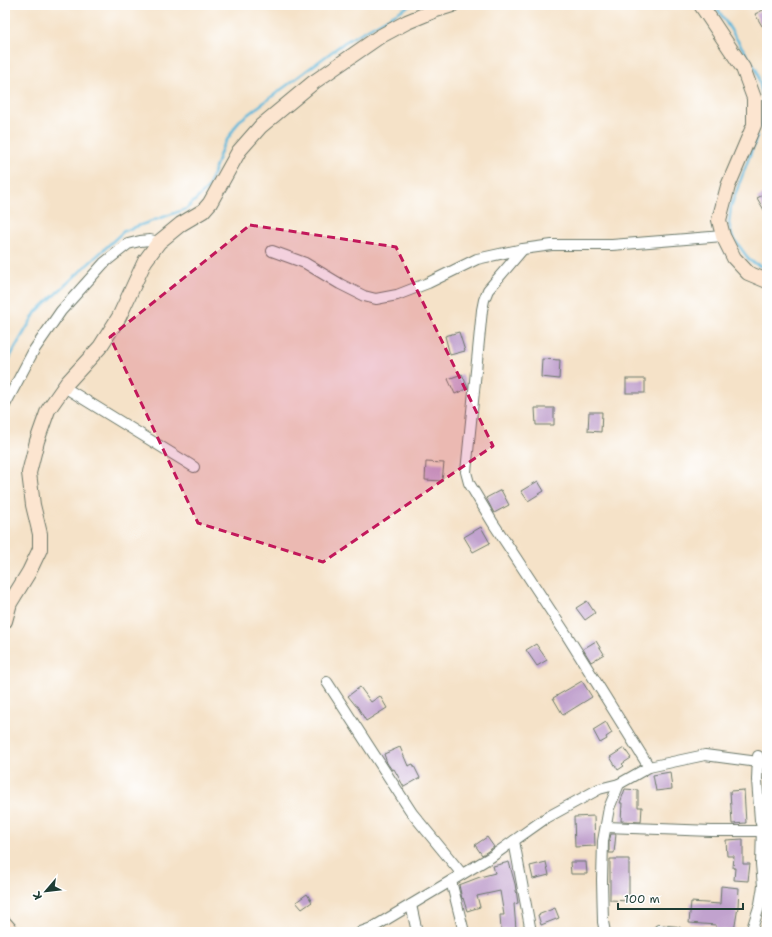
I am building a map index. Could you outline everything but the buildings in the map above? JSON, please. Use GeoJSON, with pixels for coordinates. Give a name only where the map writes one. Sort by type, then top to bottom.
{"type":"FeatureCollection","features":[{"type":"Feature","properties":{"kind":"street"},"geometry":{"type":"LineString","coordinates":[[5,621],[10,603],[29,572],[40,549],[40,534],[33,505],[29,473],[37,441],[48,410],[64,387],[100,347],[119,317],[145,261],[159,242],[181,224],[203,211],[210,203],[239,151],[262,126],[314,82],[379,37],[407,22],[452,5]]}},
{"type":"Feature","properties":{"kind":"street"},"geometry":{"type":"LineString","coordinates":[[700,5],[743,68],[754,98],[754,125],[728,186],[719,220],[723,236],[734,258],[748,274],[767,281]]}},
{"type":"Feature","properties":{"kind":"street"},"geometry":{"type":"LineString","coordinates":[[272,250],[305,263],[340,284],[364,296],[376,299],[397,295],[428,283],[477,259],[524,249],[552,245],[612,245],[723,236]]}},
{"type":"Feature","properties":{"kind":"street"},"geometry":{"type":"LineString","coordinates":[[5,405],[34,350],[61,311],[104,263],[128,244],[150,240],[159,242]]}},
{"type":"Feature","properties":{"kind":"street"},"geometry":{"type":"LineString","coordinates":[[524,249],[488,290],[484,300],[480,326],[466,472],[469,483],[493,523],[566,634],[649,767]]}},
{"type":"Feature","properties":{"kind":"street"},"geometry":{"type":"LineString","coordinates":[[64,387],[194,467]]}},
{"type":"Feature","properties":{"kind":"street"},"geometry":{"type":"LineString","coordinates":[[327,682],[412,813],[462,874]]}},
{"type":"Feature","properties":{"kind":"street"},"geometry":{"type":"LineString","coordinates":[[361,932],[372,928],[491,857],[546,818],[599,789],[619,784],[649,767],[705,755],[761,761],[757,780],[764,820],[762,827],[761,864],[763,904],[751,932]]}},
{"type":"Feature","properties":{"kind":"street"},"geometry":{"type":"LineString","coordinates":[[605,932],[603,922],[602,880],[603,841],[609,808],[619,784]]}},
{"type":"Feature","properties":{"kind":"street"},"geometry":{"type":"LineString","coordinates":[[606,827],[712,831],[762,831]]}},
{"type":"Feature","properties":{"kind":"street"},"geometry":{"type":"LineString","coordinates":[[514,841],[531,932]]}},
{"type":"Feature","properties":{"kind":"street"},"geometry":{"type":"LineString","coordinates":[[451,881],[464,932]]}},
{"type":"Feature","properties":{"kind":"street"},"geometry":{"type":"LineString","coordinates":[[411,905],[417,932]]}},
{"type":"Feature","properties":{"kind":"street"},"geometry":{"type":"LineString","coordinates":[[5,924],[12,932]]}},
{"type":"Feature","properties":{"kind":"street"},"geometry":{"type":"LineString","coordinates":[[659,930],[677,932]]}},
{"type":"Feature","properties":{"kind":"highlighted area"},"geometry":{"type":"Polygon","coordinates":[[[250,225],[396,247],[493,446],[323,562],[198,523],[110,337],[250,225]]]}},
{"type":"Feature","properties":{"kind":"waterway"},"geometry":{"type":"LineString","coordinates":[[5,367],[36,312],[124,231],[186,209],[208,188],[222,148],[239,121],[345,42],[413,5]]}},
{"type":"Feature","properties":{"kind":"waterway"},"geometry":{"type":"LineString","coordinates":[[715,5],[757,71],[763,99],[760,127]]}},
{"type":"Feature","properties":{"kind":"waterway"},"geometry":{"type":"LineString","coordinates":[[757,136],[731,206],[729,223],[732,236],[750,261],[767,269]]}}]}
